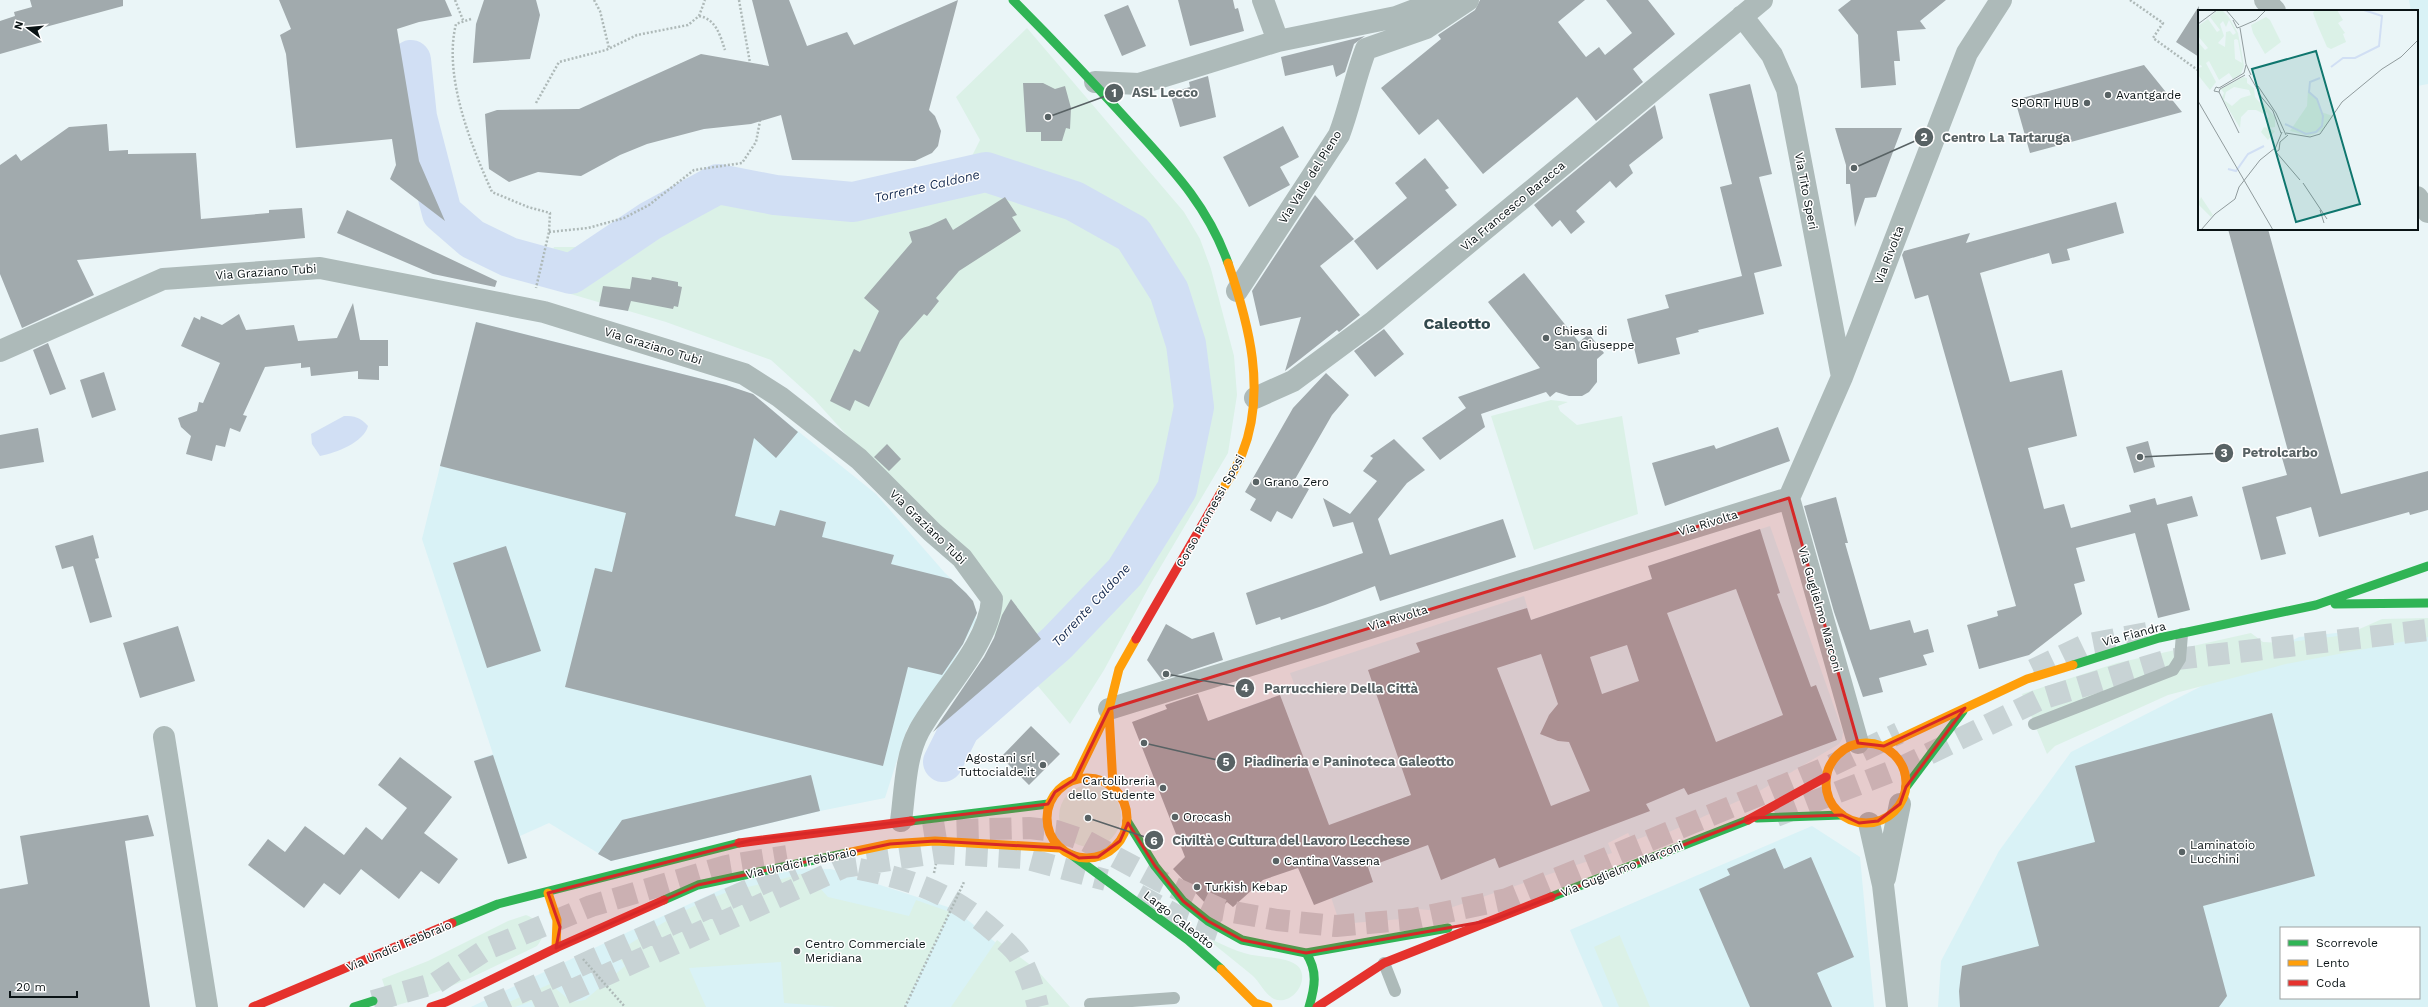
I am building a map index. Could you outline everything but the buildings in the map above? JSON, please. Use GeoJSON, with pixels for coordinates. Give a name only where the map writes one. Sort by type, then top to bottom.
{"type":"FeatureCollection","features":[{"type":"Feature","properties":{"kind":"main road","name":"Corso Promessi Sposi"},"geometry":{"type":"LineString","coordinates":[[1013,0],[1095,82],[1179,178],[1206,213],[1220,241],[1237,291],[1254,368],[1255,398],[1253,422],[1242,455],[1119,669],[1109,709],[1074,779]]}},
{"type":"Feature","properties":{"kind":"main road","name":"Via Fiandra"},"geometry":{"type":"LineString","coordinates":[[1884,746],[2027,679],[2137,645],[2316,604],[2428,566]]}},
{"type":"Feature","properties":{"kind":"main road","name":"Via Fiandra"},"geometry":{"type":"LineString","coordinates":[[2316,604],[2428,603]]}},
{"type":"Feature","properties":{"kind":"main road","name":"Via Fiandra"},"geometry":{"type":"LineString","coordinates":[[1903,796],[1965,708]]}},
{"type":"Feature","properties":{"kind":"main road","name":"Corso Promessi Sposi"},"geometry":{"type":"LineString","coordinates":[[1109,709],[1113,786]]}},
{"type":"Feature","properties":{"kind":"main road"},"geometry":{"type":"LineString","coordinates":[[1871,742],[1884,746],[1894,753],[1902,763],[1903,796],[1887,817],[1869,823],[1859,822],[1842,815],[1829,798],[1826,777],[1833,759],[1845,749],[1858,743],[1871,742]]}},
{"type":"Feature","properties":{"kind":"main road"},"geometry":{"type":"LineString","coordinates":[[1048,804],[1059,789],[1074,779],[1087,777],[1101,780],[1113,786]]}},
{"type":"Feature","properties":{"kind":"main road","name":"Via Guglielmo Marconi"},"geometry":{"type":"LineString","coordinates":[[1317,1007],[1384,963],[1752,818],[1826,777]]}},
{"type":"Feature","properties":{"kind":"main road","name":"Largo Caleotto"},"geometry":{"type":"LineString","coordinates":[[1113,786],[1124,801],[1127,821],[1159,872],[1183,901],[1208,921],[1242,940],[1306,952]]}},
{"type":"Feature","properties":{"kind":"main road","name":"Via Undici Febbraio"},"geometry":{"type":"LineString","coordinates":[[253,1007],[498,904],[548,893],[752,840],[1048,804]]}},
{"type":"Feature","properties":{"kind":"main road","name":"Largo Caleotto"},"geometry":{"type":"LineString","coordinates":[[1048,804],[1048,829],[1054,842],[1060,848],[1072,855],[1188,940],[1236,982],[1256,1005],[1268,1007]]}},
{"type":"Feature","properties":{"kind":"main road","name":"Via Guglielmo Marconi"},"geometry":{"type":"LineString","coordinates":[[1752,818],[1842,815]]}},
{"type":"Feature","properties":{"kind":"main road","name":"Largo Caleotto"},"geometry":{"type":"LineString","coordinates":[[1072,855],[1086,858],[1098,857],[1110,851],[1120,841],[1127,821]]}},
{"type":"Feature","properties":{"kind":"main road","name":"Via Undici Febbraio"},"geometry":{"type":"LineString","coordinates":[[431,1007],[446,1002],[556,948],[698,885],[890,844],[935,841],[1060,848]]}},
{"type":"Feature","properties":{"kind":"main road"},"geometry":{"type":"LineString","coordinates":[[548,893],[560,928],[556,948]]}},
{"type":"Feature","properties":{"kind":"main road","name":"Via Guglielmo Marconi"},"geometry":{"type":"LineString","coordinates":[[1306,952],[1493,920]]}},
{"type":"Feature","properties":{"kind":"main road"},"geometry":{"type":"LineString","coordinates":[[1306,952],[1314,966],[1316,977],[1310,1007]]}},
{"type":"Feature","properties":{"kind":"main road"},"geometry":{"type":"LineString","coordinates":[[354,1007],[373,1001]]}},
{"type":"Feature","properties":{"kind":"street"},"geometry":{"type":"LineString","coordinates":[[1263,0],[1278,41]]}},
{"type":"Feature","properties":{"kind":"street"},"geometry":{"type":"LineString","coordinates":[[1095,82],[1139,84],[1278,41],[1396,17],[1441,0]]}},
{"type":"Feature","properties":{"kind":"street","name":"Via Valle del Pieno"},"geometry":{"type":"LineString","coordinates":[[1237,291],[1339,135],[1350,107],[1354,80],[1366,49],[1426,28],[1468,0]]}},
{"type":"Feature","properties":{"kind":"street","name":"Via Francesco Baracca"},"geometry":{"type":"LineString","coordinates":[[1255,398],[1293,381],[1374,321],[1762,0]]}},
{"type":"Feature","properties":{"kind":"street","name":"Via Rivolta"},"geometry":{"type":"LineString","coordinates":[[1109,709],[1789,498],[1842,377],[1967,53],[2001,0]]}},
{"type":"Feature","properties":{"kind":"street"},"geometry":{"type":"LineString","coordinates":[[2266,0],[2274,10]]}},
{"type":"Feature","properties":{"kind":"street","name":"Via Tito Speri"},"geometry":{"type":"LineString","coordinates":[[1742,16],[1772,55],[1787,89],[1842,377]]}},
{"type":"Feature","properties":{"kind":"street"},"geometry":{"type":"LineString","coordinates":[[2418,198],[2428,212]]}},
{"type":"Feature","properties":{"kind":"street","name":"Via Graziano Tubi"},"geometry":{"type":"LineString","coordinates":[[0,351],[163,279],[320,268],[544,312],[744,374],[780,397],[859,459],[932,532],[962,558],[992,599],[992,610],[987,628],[919,732],[909,762],[902,821]]}},
{"type":"Feature","properties":{"kind":"street","name":"Via Guglielmo Marconi"},"geometry":{"type":"LineString","coordinates":[[1789,498],[1858,743]]}},
{"type":"Feature","properties":{"kind":"street"},"geometry":{"type":"LineString","coordinates":[[164,737],[207,1007]]}},
{"type":"Feature","properties":{"kind":"street"},"geometry":{"type":"LineString","coordinates":[[1884,885],[1903,796]]}},
{"type":"Feature","properties":{"kind":"street"},"geometry":{"type":"LineString","coordinates":[[1869,823],[1884,885],[1897,1007]]}},
{"type":"Feature","properties":{"kind":"lane"},"geometry":{"type":"LineString","coordinates":[[2034,724],[2173,670],[2180,659],[2182,634]]}},
{"type":"Feature","properties":{"kind":"lane"},"geometry":{"type":"LineString","coordinates":[[1384,963],[1396,992]]}},
{"type":"Feature","properties":{"kind":"lane"},"geometry":{"type":"LineString","coordinates":[[1090,1004],[1174,998]]}},
{"type":"Feature","properties":{"kind":"path"},"geometry":{"type":"LineString","coordinates":[[455,0],[464,20]]}},
{"type":"Feature","properties":{"kind":"path"},"geometry":{"type":"LineString","coordinates":[[594,0],[600,11],[610,48]]}},
{"type":"Feature","properties":{"kind":"path"},"geometry":{"type":"LineString","coordinates":[[536,103],[559,62],[610,48],[637,35],[688,24],[699,16],[705,0]]}},
{"type":"Feature","properties":{"kind":"path"},"geometry":{"type":"LineString","coordinates":[[739,0],[750,63]]}},
{"type":"Feature","properties":{"kind":"path"},"geometry":{"type":"LineString","coordinates":[[2130,0],[2163,23],[2153,38],[2198,70]]}},
{"type":"Feature","properties":{"kind":"path"},"geometry":{"type":"LineString","coordinates":[[699,16],[706,17],[718,30],[725,50]]}},
{"type":"Feature","properties":{"kind":"path"},"geometry":{"type":"LineString","coordinates":[[471,19],[464,20],[456,24],[452,39],[455,80],[473,149],[492,192],[528,208],[550,213],[549,232],[535,293]]}},
{"type":"Feature","properties":{"kind":"path"},"geometry":{"type":"LineString","coordinates":[[549,232],[588,228],[624,218],[649,205],[694,170],[742,163],[756,142],[760,121]]}},
{"type":"Feature","properties":{"kind":"path"},"geometry":{"type":"LineString","coordinates":[[905,1007],[964,882]]}},
{"type":"Feature","properties":{"kind":"path"},"geometry":{"type":"LineString","coordinates":[[582,959],[625,1007]]}},
{"type":"Feature","properties":{"kind":"highlighted area"},"geometry":{"type":"Polygon","coordinates":[[[1789,498],[1858,743],[1884,746],[1965,708],[1906,787],[1900,804],[1878,821],[1859,823],[1842,815],[1752,818],[1493,920],[1306,953],[1242,940],[1208,921],[1183,901],[1155,866],[1128,823],[1120,841],[1098,857],[1079,858],[1060,848],[935,841],[890,844],[698,885],[556,948],[560,927],[548,893],[752,840],[1048,804],[1055,792],[1075,779],[1109,709],[1789,498]]]}},
{"type":"Feature","properties":{"kind":"shaded area"},"geometry":{"type":"Polygon","coordinates":[[[2409,0],[2428,0],[2428,84],[2418,86],[2418,10],[2411,10],[2409,0]]]}},
{"type":"Feature","properties":{"kind":"shaded area"},"geometry":{"type":"Polygon","coordinates":[[[476,322],[726,385],[753,395],[876,494],[945,573],[966,593],[975,608],[976,621],[945,676],[907,729],[885,798],[820,811],[611,861],[549,823],[520,836],[527,858],[508,864],[474,761],[493,754],[422,539],[476,322]]]}},
{"type":"Feature","properties":{"kind":"shaded area"},"geometry":{"type":"Polygon","coordinates":[[[344,416],[360,419],[368,426],[365,432],[355,442],[348,446],[320,456],[312,444],[311,434],[344,416]]]}},
{"type":"Feature","properties":{"kind":"shaded area"},"geometry":{"type":"Polygon","coordinates":[[[1770,526],[1843,732],[1842,739],[1839,744],[1756,793],[1649,841],[1646,836],[1633,841],[1628,833],[1608,843],[1612,853],[1441,911],[1417,909],[1404,914],[1402,919],[1340,924],[1302,810],[1208,721],[1296,689],[1290,673],[1524,596],[1531,620],[1652,579],[1648,566],[1770,526]]]}},
{"type":"Feature","properties":{"kind":"shaded area"},"geometry":{"type":"Polygon","coordinates":[[[2428,623],[2428,1007],[1938,1007],[1941,961],[1999,851],[2071,752],[2299,637],[2428,623]]]}},
{"type":"Feature","properties":{"kind":"shaded area"},"geometry":{"type":"Polygon","coordinates":[[[1812,826],[1860,857],[1874,1007],[1603,1007],[1570,930],[1812,826]]]}},
{"type":"Feature","properties":{"kind":"shaded area","name":"Centro Commerciale Meridiana"},"geometry":{"type":"Polygon","coordinates":[[[784,868],[831,869],[954,909],[1031,971],[1059,1007],[471,1007],[630,931],[729,886],[784,868]]]}},
{"type":"Feature","properties":{"kind":"green space"},"geometry":{"type":"Polygon","coordinates":[[[1027,28],[1184,212],[1200,239],[1211,269],[1234,356],[1237,395],[1228,453],[1151,583],[1104,670],[1070,724],[986,625],[992,610],[860,450],[814,399],[771,360],[666,322],[564,292],[544,277],[554,247],[598,247],[698,182],[727,175],[740,177],[775,195],[853,202],[920,187],[969,162],[980,140],[956,97],[1027,28]]]}},
{"type":"Feature","properties":{"kind":"green space"},"geometry":{"type":"Polygon","coordinates":[[[1551,400],[1568,402],[1558,406],[1560,411],[1577,425],[1622,416],[1638,514],[1534,550],[1491,416],[1551,400]]]}},
{"type":"Feature","properties":{"kind":"green space"},"geometry":{"type":"Polygon","coordinates":[[[2428,618],[2428,637],[2286,664],[2168,695],[2055,746],[2047,754],[2022,694],[2117,663],[2251,633],[2263,642],[2282,643],[2346,635],[2382,619],[2428,618]]]}},
{"type":"Feature","properties":{"kind":"green space"},"geometry":{"type":"Polygon","coordinates":[[[1084,785],[1096,785],[1112,794],[1119,804],[1121,816],[1119,828],[1112,838],[1096,847],[1084,847],[1073,842],[1064,833],[1059,822],[1059,810],[1064,799],[1073,790],[1084,785]]]}},
{"type":"Feature","properties":{"kind":"green space","name":"Centro Commerciale Meridiana"},"geometry":{"type":"Polygon","coordinates":[[[800,874],[810,877],[828,897],[909,916],[916,900],[950,912],[904,1007],[838,1007],[784,1003],[781,962],[689,968],[706,1007],[534,1007],[532,1001],[515,1007],[498,1007],[550,984],[572,1002],[585,1000],[625,966],[616,953],[682,912],[725,893],[800,874]]]}},
{"type":"Feature","properties":{"kind":"green space"},"geometry":{"type":"Polygon","coordinates":[[[526,915],[536,921],[541,928],[542,937],[537,946],[447,988],[410,1002],[391,1007],[382,979],[428,961],[508,921],[526,915]]]}},
{"type":"Feature","properties":{"kind":"green space"},"geometry":{"type":"Polygon","coordinates":[[[1620,935],[1650,1007],[1619,1007],[1594,947],[1620,935]]]}},
{"type":"Feature","properties":{"kind":"green space"},"geometry":{"type":"Polygon","coordinates":[[[997,940],[1037,970],[1070,1007],[951,1007],[997,940]]]}},
{"type":"Feature","properties":{"kind":"green space"},"geometry":{"type":"Polygon","coordinates":[[[1213,940],[1244,953],[1277,958],[1295,964],[1300,969],[1302,975],[1302,982],[1299,989],[1288,998],[1281,1000],[1274,999],[1265,991],[1253,976],[1210,941],[1213,940]]]}},
{"type":"Feature","properties":{"kind":"waterway","name":"Torrente Caldone"},"geometry":{"type":"LineString","coordinates":[[411,60],[417,117],[442,213],[472,239],[509,257],[571,274],[650,221],[718,184],[775,195],[853,202],[986,172],[1074,201],[1133,234],[1169,291],[1186,344],[1194,407],[1177,489],[1125,572],[1057,643],[960,728],[943,762]]}},
{"type":"Feature","properties":{"kind":"tunnel"},"geometry":{"type":"LineString","coordinates":[[1776,816],[1898,769],[2041,699],[2168,660],[2428,630]]}},
{"type":"Feature","properties":{"kind":"tunnel"},"geometry":{"type":"LineString","coordinates":[[2033,670],[2085,645],[2152,632]]}},
{"type":"Feature","properties":{"kind":"tunnel"},"geometry":{"type":"LineString","coordinates":[[924,835],[956,830],[1029,828],[1056,831],[1086,841],[1160,881],[1222,910],[1277,920],[1336,926],[1414,919],[1507,899],[1828,767],[1899,733]]}},
{"type":"Feature","properties":{"kind":"tunnel"},"geometry":{"type":"LineString","coordinates":[[535,1007],[844,867],[935,853],[1024,858],[1106,880]]}},
{"type":"Feature","properties":{"kind":"tunnel"},"geometry":{"type":"LineString","coordinates":[[373,1001],[436,983],[487,949],[591,906],[726,866],[787,856]]}},
{"type":"Feature","properties":{"kind":"tunnel"},"geometry":{"type":"LineString","coordinates":[[488,1007],[795,869]]}},
{"type":"Feature","properties":{"kind":"tunnel"},"geometry":{"type":"LineString","coordinates":[[859,869],[898,878],[932,890],[948,898],[979,919],[1009,944],[1018,954],[1029,976],[1038,1007]]}},
{"type":"Feature","properties":{"kind":"tunnel"},"geometry":{"type":"LineString","coordinates":[[1138,895],[1181,918],[1220,931]]}},
{"type":"Feature","properties":{"kind":"traffic: fast"},"geometry":{"type":"LineString","coordinates":[[1013,0],[1087,76],[1173,172],[1199,205],[1210,223],[1228,263]]}},
{"type":"Feature","properties":{"kind":"traffic: fast"},"geometry":{"type":"LineString","coordinates":[[2073,665],[2159,638],[2316,605],[2428,566]]}},
{"type":"Feature","properties":{"kind":"traffic: fast"},"geometry":{"type":"LineString","coordinates":[[2335,604],[2428,603]]}},
{"type":"Feature","properties":{"kind":"traffic: fast"},"geometry":{"type":"LineString","coordinates":[[1906,787],[1963,711]]}},
{"type":"Feature","properties":{"kind":"traffic: fast"},"geometry":{"type":"LineString","coordinates":[[911,821],[1048,804]]}},
{"type":"Feature","properties":{"kind":"traffic: fast"},"geometry":{"type":"LineString","coordinates":[[1757,818],[1842,815]]}},
{"type":"Feature","properties":{"kind":"traffic: fast"},"geometry":{"type":"LineString","coordinates":[[1551,897],[1748,820]]}},
{"type":"Feature","properties":{"kind":"traffic: fast"},"geometry":{"type":"LineString","coordinates":[[1127,821],[1155,866],[1183,901],[1208,921],[1242,940],[1306,953],[1314,973],[1313,993],[1309,1007]]}},
{"type":"Feature","properties":{"kind":"traffic: fast"},"geometry":{"type":"LineString","coordinates":[[452,923],[498,904],[739,843]]}},
{"type":"Feature","properties":{"kind":"traffic: fast"},"geometry":{"type":"LineString","coordinates":[[664,900],[698,885],[847,853]]}},
{"type":"Feature","properties":{"kind":"traffic: fast"},"geometry":{"type":"LineString","coordinates":[[1072,855],[1188,940],[1221,969]]}},
{"type":"Feature","properties":{"kind":"traffic: fast"},"geometry":{"type":"LineString","coordinates":[[1306,953],[1448,928]]}},
{"type":"Feature","properties":{"kind":"traffic: fast"},"geometry":{"type":"LineString","coordinates":[[354,1007],[373,1001]]}},
{"type":"Feature","properties":{"kind":"traffic: slow"},"geometry":{"type":"LineString","coordinates":[[1220,494],[1242,454],[1249,430],[1253,407],[1254,382],[1252,358],[1243,310],[1228,263]]}},
{"type":"Feature","properties":{"kind":"traffic: slow"},"geometry":{"type":"LineString","coordinates":[[1075,779],[1109,709],[1119,669],[1136,639]]}},
{"type":"Feature","properties":{"kind":"traffic: slow"},"geometry":{"type":"LineString","coordinates":[[1884,746],[2027,679],[2073,665]]}},
{"type":"Feature","properties":{"kind":"traffic: slow"},"geometry":{"type":"LineString","coordinates":[[1109,712],[1113,786]]}},
{"type":"Feature","properties":{"kind":"traffic: slow"},"geometry":{"type":"LineString","coordinates":[[1858,743],[1874,743],[1895,754],[1906,775],[1906,783],[1906,791],[1895,812],[1874,823],[1858,823],[1844,817],[1837,812],[1832,805],[1826,791],[1826,775],[1832,761],[1837,754],[1844,749],[1858,743]]}},
{"type":"Feature","properties":{"kind":"traffic: slow"},"geometry":{"type":"LineString","coordinates":[[1079,778],[1095,778],[1109,784],[1121,796],[1127,810],[1127,818],[1127,826],[1121,840],[1109,852],[1095,858],[1079,858],[1065,852],[1053,840],[1047,826],[1047,810],[1053,796],[1065,784],[1079,778]]}},
{"type":"Feature","properties":{"kind":"traffic: slow"},"geometry":{"type":"LineString","coordinates":[[847,853],[890,844],[935,841],[1060,848]]}},
{"type":"Feature","properties":{"kind":"traffic: slow"},"geometry":{"type":"LineString","coordinates":[[548,893],[557,920],[556,948]]}},
{"type":"Feature","properties":{"kind":"traffic: slow"},"geometry":{"type":"LineString","coordinates":[[1221,969],[1255,1003],[1268,1007]]}},
{"type":"Feature","properties":{"kind":"traffic: jam"},"geometry":{"type":"LineString","coordinates":[[1136,639],[1220,494]]}},
{"type":"Feature","properties":{"kind":"traffic: jam"},"geometry":{"type":"LineString","coordinates":[[1748,820],[1826,777]]}},
{"type":"Feature","properties":{"kind":"traffic: jam"},"geometry":{"type":"LineString","coordinates":[[739,843],[911,821]]}},
{"type":"Feature","properties":{"kind":"traffic: jam"},"geometry":{"type":"LineString","coordinates":[[1317,1007],[1384,963],[1551,897]]}},
{"type":"Feature","properties":{"kind":"traffic: jam"},"geometry":{"type":"LineString","coordinates":[[431,1007],[446,1002],[556,948],[664,900]]}},
{"type":"Feature","properties":{"kind":"traffic: jam"},"geometry":{"type":"LineString","coordinates":[[253,1007],[452,923]]}},
{"type":"Feature","properties":{"kind":"place","name":"Avantgarde"},"geometry":{"type":"Point","coordinates":[2108,95]}},
{"type":"Feature","properties":{"kind":"place","name":"SPORT HUB"},"geometry":{"type":"Point","coordinates":[2087,103]}},
{"type":"Feature","properties":{"kind":"place","name":"ASL Lecco"},"geometry":{"type":"Point","coordinates":[1048,117]}},
{"type":"Feature","properties":{"kind":"place","name":"Centro La Tartaruga"},"geometry":{"type":"Point","coordinates":[1854,168]}},
{"type":"Feature","properties":{"kind":"place","name":"Chiesa di San Giuseppe"},"geometry":{"type":"Point","coordinates":[1546,338]}},
{"type":"Feature","properties":{"kind":"place","name":"Petrolcarbo"},"geometry":{"type":"Point","coordinates":[2140,457]}},
{"type":"Feature","properties":{"kind":"place","name":"Grano Zero"},"geometry":{"type":"Point","coordinates":[1256,482]}},
{"type":"Feature","properties":{"kind":"place","name":"Parrucchiere Della Città"},"geometry":{"type":"Point","coordinates":[1166,674]}},
{"type":"Feature","properties":{"kind":"place","name":"Piadineria e Paninoteca Galeotto"},"geometry":{"type":"Point","coordinates":[1144,743]}},
{"type":"Feature","properties":{"kind":"place","name":"Agostani srl Tuttocialde.it"},"geometry":{"type":"Point","coordinates":[1043,765]}},
{"type":"Feature","properties":{"kind":"place","name":"Cartolibreria dello Studente"},"geometry":{"type":"Point","coordinates":[1163,788]}},
{"type":"Feature","properties":{"kind":"place","name":"Orocash"},"geometry":{"type":"Point","coordinates":[1175,817]}},
{"type":"Feature","properties":{"kind":"place","name":"Civiltà e Cultura del Lavoro Lecchese"},"geometry":{"type":"Point","coordinates":[1088,818]}},
{"type":"Feature","properties":{"kind":"place","name":"Laminatoio Lucchini"},"geometry":{"type":"Point","coordinates":[2182,852]}},
{"type":"Feature","properties":{"kind":"place","name":"Cantina Vassena"},"geometry":{"type":"Point","coordinates":[1276,861]}},
{"type":"Feature","properties":{"kind":"place","name":"Turkish Kebap"},"geometry":{"type":"Point","coordinates":[1197,887]}},
{"type":"Feature","properties":{"kind":"place","name":"Centro Commerciale Meridiana"},"geometry":{"type":"Point","coordinates":[797,951]}},
{"type":"Feature","properties":{"kind":"district","name":"Caleotto"},"geometry":{"type":"Point","coordinates":[1457,323]}}]}
